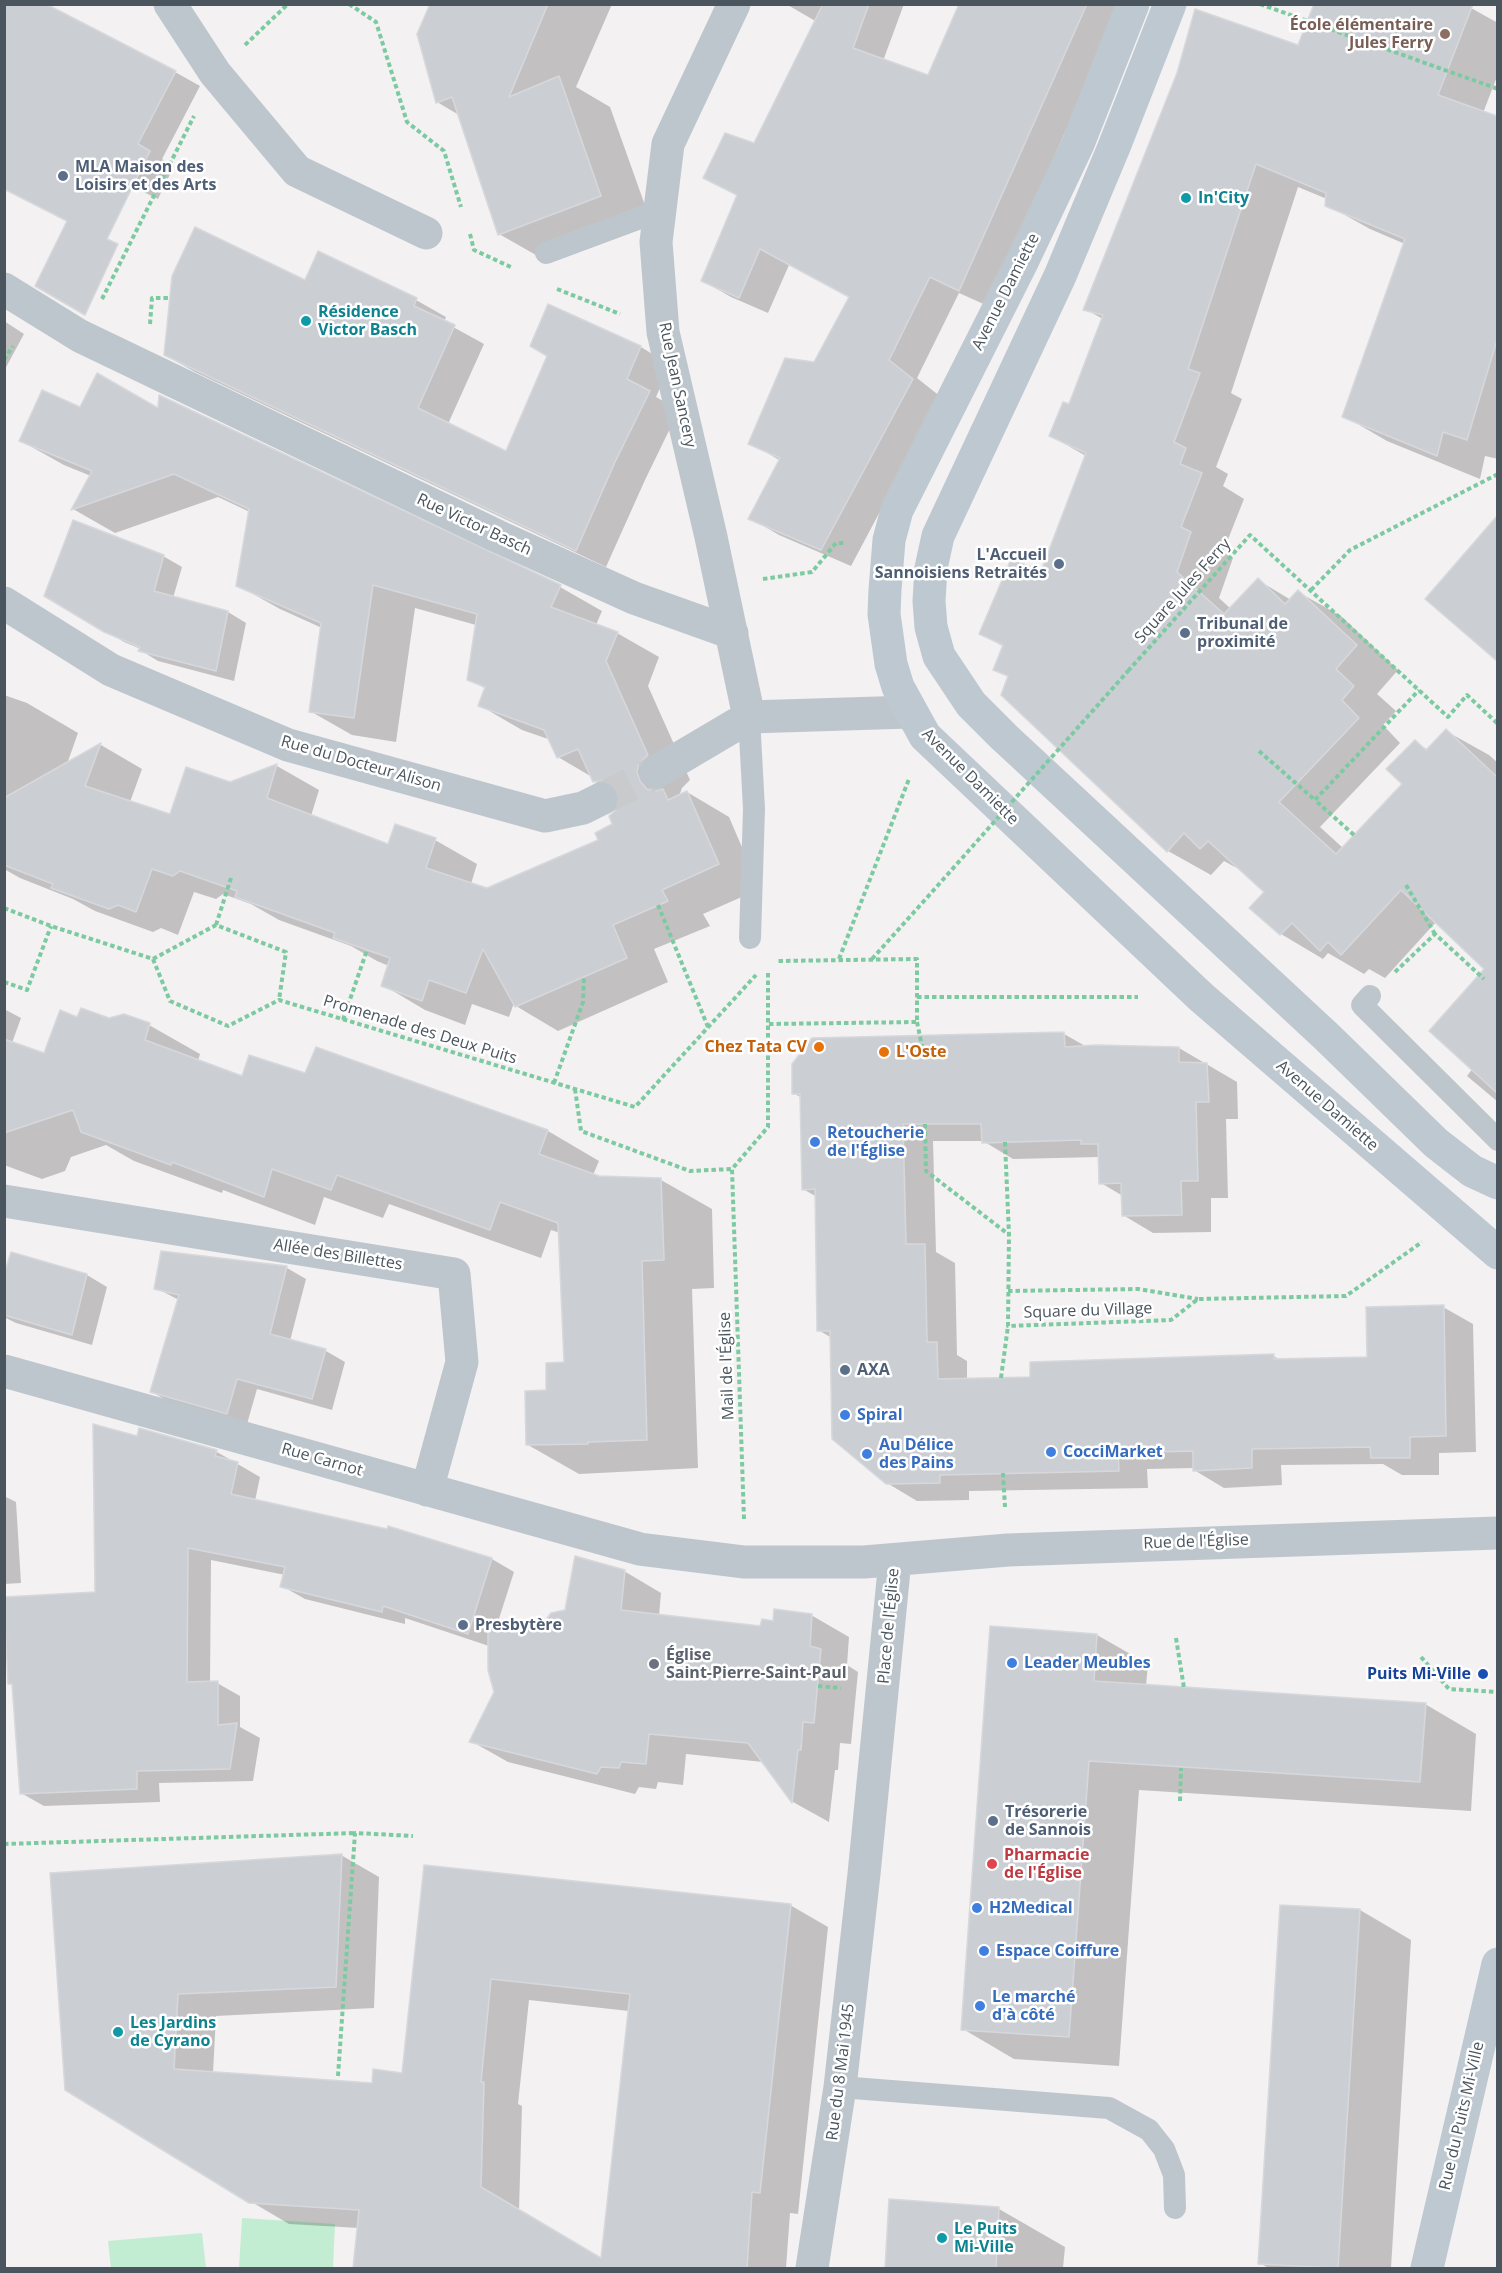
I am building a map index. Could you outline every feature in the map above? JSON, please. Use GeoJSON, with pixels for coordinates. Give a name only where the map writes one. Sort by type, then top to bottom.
{"type":"FeatureCollection","features":[{"type":"Feature","properties":{"kind":"main road","name":"Avenue Damiette"},"geometry":{"type":"LineString","coordinates":[[1133,4],[1078,144],[1023,260],[897,510],[886,565],[884,606],[887,641],[898,687],[918,724],[1201,998],[1497,1253]]}},
{"type":"Feature","properties":{"kind":"main road"},"geometry":{"type":"LineString","coordinates":[[1170,4],[1060,276],[938,536],[929,601],[931,627],[936,646],[952,678],[971,704],[1004,737],[1327,1037],[1436,1143],[1472,1171],[1497,1182]]}},
{"type":"Feature","properties":{"kind":"main road","name":"Rue du Puits Mi-Ville"},"geometry":{"type":"LineString","coordinates":[[1427,2268],[1497,1965]]}},
{"type":"Feature","properties":{"kind":"street"},"geometry":{"type":"LineString","coordinates":[[170,4],[215,73],[297,171],[426,233]]}},
{"type":"Feature","properties":{"kind":"street","name":"Rue Jean Sancery"},"geometry":{"type":"LineString","coordinates":[[732,633],[663,332],[656,242],[668,144],[734,4]]}},
{"type":"Feature","properties":{"kind":"street","name":"Rue Victor Basch"},"geometry":{"type":"LineString","coordinates":[[4,289],[80,336],[497,537],[634,598],[732,633]]}},
{"type":"Feature","properties":{"kind":"street","name":"Rue du Docteur Alison"},"geometry":{"type":"LineString","coordinates":[[4,603],[111,670],[288,745],[545,816],[583,808],[601,799]]}},
{"type":"Feature","properties":{"kind":"street"},"geometry":{"type":"LineString","coordinates":[[732,633],[749,717]]}},
{"type":"Feature","properties":{"kind":"street"},"geometry":{"type":"LineString","coordinates":[[656,772],[749,717],[918,724]]}},
{"type":"Feature","properties":{"kind":"street","name":"Allée des Billettes"},"geometry":{"type":"LineString","coordinates":[[4,1201],[454,1274],[462,1362],[427,1490]]}},
{"type":"Feature","properties":{"kind":"street","name":"Rue Carnot"},"geometry":{"type":"LineString","coordinates":[[4,1371],[640,1549]]}},
{"type":"Feature","properties":{"kind":"street","name":"Rue de l'Église"},"geometry":{"type":"LineString","coordinates":[[895,1560],[1020,1549],[1497,1533]]}},
{"type":"Feature","properties":{"kind":"street","name":"Place de l'Église"},"geometry":{"type":"LineString","coordinates":[[640,1549],[745,1562],[895,1560],[864,1874]]}},
{"type":"Feature","properties":{"kind":"street","name":"Rue du 8 Mai 1945"},"geometry":{"type":"LineString","coordinates":[[812,2268],[840,2087],[864,1874]]}},
{"type":"Feature","properties":{"kind":"lane"},"geometry":{"type":"LineString","coordinates":[[546,253],[659,211]]}},
{"type":"Feature","properties":{"kind":"lane"},"geometry":{"type":"LineString","coordinates":[[749,717],[754,809],[750,938]]}},
{"type":"Feature","properties":{"kind":"lane"},"geometry":{"type":"LineString","coordinates":[[1370,996],[1362,1005],[1497,1140]]}},
{"type":"Feature","properties":{"kind":"lane"},"geometry":{"type":"LineString","coordinates":[[840,2087],[1109,2108],[1149,2130],[1164,2149],[1174,2175],[1175,2208]]}},
{"type":"Feature","properties":{"kind":"path"},"geometry":{"type":"LineString","coordinates":[[80,336],[117,271],[215,73],[288,4]]}},
{"type":"Feature","properties":{"kind":"path"},"geometry":{"type":"LineString","coordinates":[[349,4],[375,22],[407,122],[444,151],[464,217]]}},
{"type":"Feature","properties":{"kind":"path"},"geometry":{"type":"LineString","coordinates":[[1260,4],[1497,89]]}},
{"type":"Feature","properties":{"kind":"path"},"geometry":{"type":"LineString","coordinates":[[468,228],[474,250],[523,273]]}},
{"type":"Feature","properties":{"kind":"path"},"geometry":{"type":"LineString","coordinates":[[552,286],[663,332]]}},
{"type":"Feature","properties":{"kind":"path"},"geometry":{"type":"LineString","coordinates":[[1311,590],[1350,550],[1497,474]]}},
{"type":"Feature","properties":{"kind":"path","name":"Square Jules Ferry"},"geometry":{"type":"LineString","coordinates":[[872,960],[1250,535],[1448,717],[1467,695],[1497,724]]}},
{"type":"Feature","properties":{"kind":"path"},"geometry":{"type":"LineString","coordinates":[[721,586],[812,572],[836,543],[889,545]]}},
{"type":"Feature","properties":{"kind":"path"},"geometry":{"type":"LineString","coordinates":[[1315,800],[1419,690]]}},
{"type":"Feature","properties":{"kind":"path"},"geometry":{"type":"LineString","coordinates":[[839,960],[918,724]]}},
{"type":"Feature","properties":{"kind":"path"},"geometry":{"type":"LineString","coordinates":[[1259,751],[1354,835]]}},
{"type":"Feature","properties":{"kind":"path"},"geometry":{"type":"LineString","coordinates":[[4,909],[153,960],[216,925],[231,878]]}},
{"type":"Feature","properties":{"kind":"path"},"geometry":{"type":"LineString","coordinates":[[1406,885],[1435,934],[1484,979]]}},
{"type":"Feature","properties":{"kind":"path"},"geometry":{"type":"LineString","coordinates":[[658,905],[708,1027],[760,969]]}},
{"type":"Feature","properties":{"kind":"path"},"geometry":{"type":"LineString","coordinates":[[153,960],[170,1001],[228,1026],[279,1000],[286,952],[216,925]]}},
{"type":"Feature","properties":{"kind":"path"},"geometry":{"type":"LineString","coordinates":[[4,982],[27,990],[51,926]]}},
{"type":"Feature","properties":{"kind":"path"},"geometry":{"type":"LineString","coordinates":[[1370,996],[1435,934]]}},
{"type":"Feature","properties":{"kind":"path"},"geometry":{"type":"LineString","coordinates":[[343,1020],[367,950]]}},
{"type":"Feature","properties":{"kind":"path"},"geometry":{"type":"LineString","coordinates":[[575,1089],[581,1131],[690,1171],[732,1168],[768,1127],[768,961],[917,960],[917,1022],[923,1051]]}},
{"type":"Feature","properties":{"kind":"path"},"geometry":{"type":"LineString","coordinates":[[554,1083],[583,1002],[584,976]]}},
{"type":"Feature","properties":{"kind":"path"},"geometry":{"type":"LineString","coordinates":[[917,998],[1087,998]]}},
{"type":"Feature","properties":{"kind":"path","name":"Promenade des Deux Puits"},"geometry":{"type":"LineString","coordinates":[[279,1000],[635,1107],[708,1027]]}},
{"type":"Feature","properties":{"kind":"path"},"geometry":{"type":"LineString","coordinates":[[769,1024],[917,1022]]}},
{"type":"Feature","properties":{"kind":"path"},"geometry":{"type":"LineString","coordinates":[[925,1124],[926,1171],[1009,1235]]}},
{"type":"Feature","properties":{"kind":"path","name":"Square du Village"},"geometry":{"type":"LineString","coordinates":[[1000,1378],[1008,1326],[1009,1235],[1005,1142]]}},
{"type":"Feature","properties":{"kind":"path","name":"Mail de l'Église"},"geometry":{"type":"LineString","coordinates":[[732,1168],[745,1562]]}},
{"type":"Feature","properties":{"kind":"path","name":"Square du Village"},"geometry":{"type":"LineString","coordinates":[[1008,1291],[1138,1289],[1198,1299],[1346,1296],[1456,1218]]}},
{"type":"Feature","properties":{"kind":"path","name":"Square du Village"},"geometry":{"type":"LineString","coordinates":[[1008,1326],[1171,1320],[1198,1299]]}},
{"type":"Feature","properties":{"kind":"path"},"geometry":{"type":"LineString","coordinates":[[1176,1638],[1184,1688]]}},
{"type":"Feature","properties":{"kind":"path"},"geometry":{"type":"LineString","coordinates":[[1421,1657],[1449,1689],[1497,1692]]}},
{"type":"Feature","properties":{"kind":"path"},"geometry":{"type":"LineString","coordinates":[[1180,1802],[1181,1768]]}},
{"type":"Feature","properties":{"kind":"path"},"geometry":{"type":"LineString","coordinates":[[4,1844],[355,1833],[413,1836]]}},
{"type":"Feature","properties":{"kind":"path"},"geometry":{"type":"LineString","coordinates":[[338,2076],[355,1833]]}},
{"type":"Feature","properties":{"kind":"green space"},"geometry":{"type":"Polygon","coordinates":[[[242,2218],[335,2224],[333,2268],[239,2268],[242,2218]]]}},
{"type":"Feature","properties":{"kind":"green space"},"geometry":{"type":"Polygon","coordinates":[[[202,2233],[206,2268],[111,2268],[108,2241],[202,2233]]]}},
{"type":"Feature","properties":{"kind":"building","name":"MLA Maison des Loisirs et des Arts"},"geometry":{"type":"Polygon","coordinates":[[[4,4],[46,4],[176,71],[138,144],[150,151],[107,239],[118,244],[85,315],[35,286],[67,221],[4,189],[4,4]]]}},
{"type":"Feature","properties":{"kind":"building"},"geometry":{"type":"Polygon","coordinates":[[[430,4],[548,4],[509,97],[559,76],[601,196],[498,235],[452,97],[436,103],[417,34],[430,4]]]}},
{"type":"Feature","properties":{"kind":"building"},"geometry":{"type":"Polygon","coordinates":[[[823,4],[869,4],[853,48],[928,75],[959,4],[1087,4],[959,291],[930,277],[889,360],[913,379],[821,550],[748,519],[780,458],[748,444],[785,358],[814,362],[849,297],[760,249],[739,298],[701,281],[737,195],[703,178],[725,133],[754,143],[823,4]]]}},
{"type":"Feature","properties":{"kind":"building"},"geometry":{"type":"Polygon","coordinates":[[[1314,4],[1473,4],[1438,95],[1497,116],[1497,340],[1467,440],[1443,432],[1437,456],[1342,417],[1405,239],[1325,206],[1326,193],[1256,164],[1188,369],[1200,373],[1174,442],[1186,448],[1180,464],[1202,473],[1181,527],[1191,532],[1177,572],[1224,614],[1258,578],[1285,604],[1298,590],[1357,645],[1336,669],[1354,686],[1342,700],[1359,718],[1279,802],[1336,854],[1402,784],[1386,769],[1415,740],[1426,750],[1446,729],[1497,777],[1497,1093],[1429,1031],[1484,969],[1401,890],[1341,955],[1328,942],[1320,951],[1292,923],[1280,935],[1249,908],[1264,892],[1208,841],[1200,849],[1184,833],[1167,852],[1001,695],[1008,676],[993,670],[1003,645],[979,634],[1011,559],[1041,571],[1086,453],[1049,436],[1063,402],[1069,404],[1103,315],[1083,310],[1177,73],[1195,9],[1298,45],[1314,4]]]}},
{"type":"Feature","properties":{"kind":"building"},"geometry":{"type":"Polygon","coordinates":[[[195,227],[305,280],[318,251],[417,298],[414,306],[455,325],[418,408],[506,451],[547,356],[530,346],[548,304],[641,346],[627,379],[650,391],[615,462],[576,551],[164,355],[172,276],[195,227]]]}},
{"type":"Feature","properties":{"kind":"building"},"geometry":{"type":"Polygon","coordinates":[[[97,373],[158,408],[159,395],[561,585],[551,607],[618,632],[606,661],[648,755],[639,763],[637,772],[640,781],[647,789],[656,791],[663,789],[668,800],[687,791],[719,864],[662,890],[668,901],[613,925],[627,958],[515,1007],[483,949],[466,993],[429,980],[422,1001],[381,986],[390,958],[333,938],[335,933],[235,897],[237,891],[180,871],[173,876],[152,869],[136,912],[118,905],[109,909],[51,888],[53,884],[4,865],[4,798],[101,743],[85,786],[170,814],[186,767],[230,782],[277,764],[267,798],[388,844],[395,824],[436,838],[426,868],[487,888],[598,840],[595,833],[612,824],[609,816],[616,810],[620,801],[618,791],[612,784],[603,780],[593,782],[578,749],[557,758],[544,730],[478,706],[485,687],[467,680],[477,614],[373,585],[354,718],[309,712],[321,623],[236,586],[249,509],[174,474],[71,510],[92,471],[19,441],[42,390],[80,407],[97,373]]]}},
{"type":"Feature","properties":{"kind":"building"},"geometry":{"type":"Polygon","coordinates":[[[1497,516],[1497,661],[1425,599],[1497,516]]]}},
{"type":"Feature","properties":{"kind":"building"},"geometry":{"type":"Polygon","coordinates":[[[73,520],[164,555],[154,591],[228,611],[216,671],[138,651],[140,647],[104,632],[44,596],[73,520]]]}},
{"type":"Feature","properties":{"kind":"building"},"geometry":{"type":"Polygon","coordinates":[[[81,1008],[109,1018],[124,1014],[150,1023],[145,1040],[242,1076],[249,1055],[305,1073],[316,1047],[548,1130],[539,1154],[599,1176],[661,1178],[664,1260],[642,1261],[647,1440],[526,1445],[525,1391],[546,1390],[546,1363],[564,1362],[558,1223],[500,1202],[490,1230],[337,1175],[331,1190],[272,1169],[264,1197],[172,1162],[171,1165],[81,1132],[73,1110],[4,1133],[4,1039],[44,1053],[60,1010],[77,1017],[81,1008]]]}},
{"type":"Feature","properties":{"kind":"building"},"geometry":{"type":"Polygon","coordinates":[[[1064,1032],[1065,1047],[1096,1045],[1179,1047],[1179,1062],[1207,1063],[1209,1102],[1196,1102],[1198,1181],[1181,1181],[1182,1215],[1122,1216],[1121,1183],[1099,1184],[1098,1144],[1081,1144],[1081,1140],[982,1143],[981,1124],[903,1124],[906,1244],[925,1244],[927,1342],[937,1342],[938,1379],[1030,1377],[1030,1362],[1274,1354],[1274,1359],[1367,1357],[1366,1307],[1444,1305],[1446,1436],[1410,1437],[1410,1458],[1371,1458],[1370,1447],[1252,1449],[1252,1468],[1193,1471],[1193,1451],[1118,1453],[1119,1471],[940,1475],[940,1483],[886,1484],[832,1439],[830,1331],[817,1331],[815,1189],[802,1190],[800,1094],[792,1094],[792,1064],[812,1038],[1064,1032]]]}},
{"type":"Feature","properties":{"kind":"building"},"geometry":{"type":"Polygon","coordinates":[[[161,1251],[287,1266],[270,1334],[326,1349],[312,1399],[237,1379],[227,1414],[150,1392],[179,1295],[154,1289],[161,1251]]]}},
{"type":"Feature","properties":{"kind":"building"},"geometry":{"type":"Polygon","coordinates":[[[11,1252],[87,1274],[72,1335],[4,1315],[4,1275],[11,1252]]]}},
{"type":"Feature","properties":{"kind":"building"},"geometry":{"type":"Polygon","coordinates":[[[93,1424],[137,1436],[139,1428],[217,1450],[215,1456],[238,1462],[231,1494],[387,1529],[388,1526],[492,1558],[468,1634],[383,1606],[382,1612],[280,1587],[285,1567],[188,1548],[187,1682],[218,1681],[218,1725],[237,1723],[230,1769],[137,1771],[137,1789],[20,1794],[12,1684],[8,1684],[4,1597],[95,1592],[93,1424]]]}},
{"type":"Feature","properties":{"kind":"building","name":"Église Saint-Pierre-Saint-Paul"},"geometry":{"type":"Polygon","coordinates":[[[575,1556],[625,1570],[621,1610],[760,1626],[762,1619],[773,1621],[774,1609],[812,1614],[810,1646],[821,1649],[814,1723],[803,1722],[792,1803],[748,1743],[649,1734],[646,1764],[621,1762],[619,1768],[601,1767],[597,1774],[469,1742],[494,1692],[488,1670],[488,1626],[539,1629],[551,1613],[565,1610],[575,1556]]]}},
{"type":"Feature","properties":{"kind":"building"},"geometry":{"type":"Polygon","coordinates":[[[990,1626],[1097,1634],[1094,1681],[1426,1703],[1420,1782],[1089,1761],[1069,2037],[961,2030],[990,1626]]]}},
{"type":"Feature","properties":{"kind":"building"},"geometry":{"type":"Polygon","coordinates":[[[342,1854],[336,1987],[178,1994],[174,2069],[372,2083],[373,2069],[402,2073],[424,1865],[791,1904],[760,2193],[752,2192],[747,2268],[353,2268],[359,2210],[249,2203],[65,2090],[50,1873],[342,1854]],[[491,1979],[481,2082],[484,2082],[481,2187],[601,2258],[630,1994],[491,1979]]]}},
{"type":"Feature","properties":{"kind":"building"},"geometry":{"type":"Polygon","coordinates":[[[1280,1905],[1360,1909],[1338,2268],[1258,2264],[1280,1905]]]}},
{"type":"Feature","properties":{"kind":"building","name":"Le Puits Mi-Ville"},"geometry":{"type":"Polygon","coordinates":[[[889,2199],[999,2207],[996,2268],[885,2268],[889,2199]]]}},
{"type":"Feature","properties":{"kind":"tunnel"},"geometry":{"type":"LineString","coordinates":[[601,799],[656,772]]}},
{"type":"Feature","properties":{"kind":"place","name":"École élémentaire Jules Ferry"},"geometry":{"type":"Point","coordinates":[1445,34]}},
{"type":"Feature","properties":{"kind":"place","name":"MLA Maison des Loisirs et des Arts"},"geometry":{"type":"Point","coordinates":[63,176]}},
{"type":"Feature","properties":{"kind":"place","name":"In'City"},"geometry":{"type":"Point","coordinates":[1186,198]}},
{"type":"Feature","properties":{"kind":"place","name":"Résidence Victor Basch"},"geometry":{"type":"Point","coordinates":[306,321]}},
{"type":"Feature","properties":{"kind":"place","name":"L'Accueil Sannoisiens Retraités"},"geometry":{"type":"Point","coordinates":[1059,564]}},
{"type":"Feature","properties":{"kind":"place","name":"Tribunal de proximité"},"geometry":{"type":"Point","coordinates":[1185,633]}},
{"type":"Feature","properties":{"kind":"place","name":"Chez Tata CV"},"geometry":{"type":"Point","coordinates":[819,1047]}},
{"type":"Feature","properties":{"kind":"place","name":"L'Oste"},"geometry":{"type":"Point","coordinates":[884,1052]}},
{"type":"Feature","properties":{"kind":"place","name":"Retoucherie de l'Église"},"geometry":{"type":"Point","coordinates":[815,1142]}},
{"type":"Feature","properties":{"kind":"place","name":"AXA"},"geometry":{"type":"Point","coordinates":[845,1370]}},
{"type":"Feature","properties":{"kind":"place","name":"Spiral"},"geometry":{"type":"Point","coordinates":[845,1415]}},
{"type":"Feature","properties":{"kind":"place","name":"CocciMarket"},"geometry":{"type":"Point","coordinates":[1051,1452]}},
{"type":"Feature","properties":{"kind":"place","name":"Au Délice des Pains"},"geometry":{"type":"Point","coordinates":[867,1454]}},
{"type":"Feature","properties":{"kind":"place","name":"Presbytère"},"geometry":{"type":"Point","coordinates":[463,1625]}},
{"type":"Feature","properties":{"kind":"place","name":"Leader Meubles"},"geometry":{"type":"Point","coordinates":[1012,1663]}},
{"type":"Feature","properties":{"kind":"place","name":"Église Saint-Pierre-Saint-Paul"},"geometry":{"type":"Point","coordinates":[654,1664]}},
{"type":"Feature","properties":{"kind":"place","name":"Puits Mi-Ville"},"geometry":{"type":"Point","coordinates":[1483,1674]}},
{"type":"Feature","properties":{"kind":"place","name":"Trésorerie de Sannois"},"geometry":{"type":"Point","coordinates":[993,1821]}},
{"type":"Feature","properties":{"kind":"place","name":"Pharmacie de l'Église"},"geometry":{"type":"Point","coordinates":[992,1864]}},
{"type":"Feature","properties":{"kind":"place","name":"H2Medical"},"geometry":{"type":"Point","coordinates":[977,1908]}},
{"type":"Feature","properties":{"kind":"place","name":"Espace Coiffure"},"geometry":{"type":"Point","coordinates":[984,1951]}},
{"type":"Feature","properties":{"kind":"place","name":"Le marché d'à côté"},"geometry":{"type":"Point","coordinates":[980,2006]}},
{"type":"Feature","properties":{"kind":"place","name":"Les Jardins de Cyrano"},"geometry":{"type":"Point","coordinates":[118,2032]}},
{"type":"Feature","properties":{"kind":"place","name":"Le Puits Mi-Ville"},"geometry":{"type":"Point","coordinates":[942,2238]}}]}
